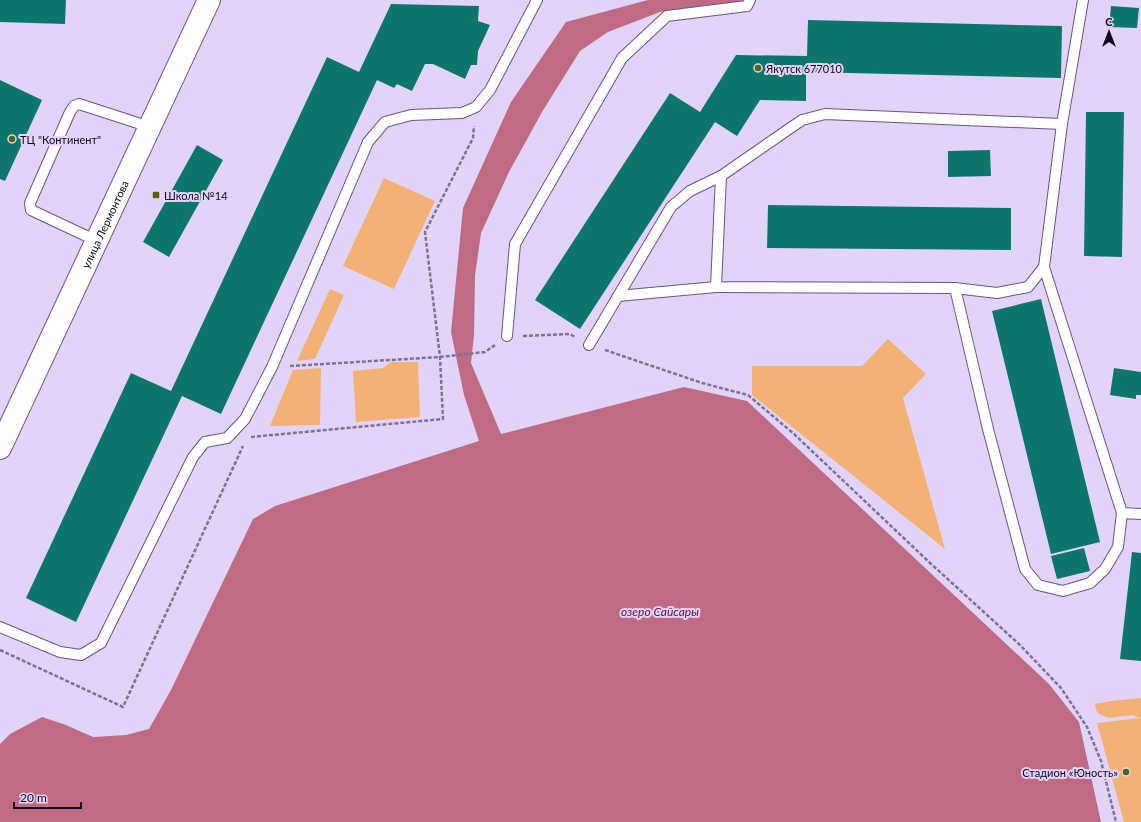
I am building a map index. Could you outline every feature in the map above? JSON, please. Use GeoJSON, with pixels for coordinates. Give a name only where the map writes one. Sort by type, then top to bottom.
{"type":"FeatureCollection","features":[{"type":"Feature","properties":{"kind":"main road","name":"улица Лермонтова"},"geometry":{"type":"LineString","coordinates":[[0,448],[209,0]]}},
{"type":"Feature","properties":{"kind":"lane"},"geometry":{"type":"LineString","coordinates":[[0,627],[60,652],[82,655],[101,643],[192,457],[205,442],[227,438],[245,419],[272,367],[368,142],[385,122],[411,115],[462,113],[476,108],[490,90],[537,0]]}},
{"type":"Feature","properties":{"kind":"lane"},"geometry":{"type":"LineString","coordinates":[[507,336],[515,244],[622,58],[667,16],[747,6],[750,0]]}},
{"type":"Feature","properties":{"kind":"lane"},"geometry":{"type":"LineString","coordinates":[[955,288],[988,429],[1025,569],[1038,585],[1063,591],[1090,583],[1105,569],[1118,547],[1122,512],[1044,267],[1062,124],[1083,0]]}},
{"type":"Feature","properties":{"kind":"lane"},"geometry":{"type":"LineString","coordinates":[[97,241],[31,210],[30,203],[70,112],[74,106],[79,104],[150,127]]}},
{"type":"Feature","properties":{"kind":"lane"},"geometry":{"type":"LineString","coordinates":[[589,345],[671,207],[690,191],[721,176],[802,120],[825,114],[1062,124]]}},
{"type":"Feature","properties":{"kind":"lane"},"geometry":{"type":"LineString","coordinates":[[716,287],[721,176]]}},
{"type":"Feature","properties":{"kind":"lane"},"geometry":{"type":"LineString","coordinates":[[618,296],[716,287],[955,288],[997,293],[1028,287],[1044,267]]}},
{"type":"Feature","properties":{"kind":"lane"},"geometry":{"type":"LineString","coordinates":[[1122,512],[1141,514]]}},
{"type":"Feature","properties":{"kind":"path"},"geometry":{"type":"LineString","coordinates":[[247,438],[443,419],[440,357],[425,232],[473,138],[476,108]]}},
{"type":"Feature","properties":{"kind":"path"},"geometry":{"type":"LineString","coordinates":[[272,367],[440,357],[485,352],[507,336],[570,334],[589,345],[702,382],[748,394],[794,434],[929,562],[1020,645],[1061,688],[1087,727],[1101,761],[1116,822]]}},
{"type":"Feature","properties":{"kind":"path"},"geometry":{"type":"LineString","coordinates":[[0,650],[123,707],[244,445]]}},
{"type":"Feature","properties":{"kind":"shaded area"},"geometry":{"type":"Polygon","coordinates":[[[384,178],[435,201],[394,289],[343,266],[384,178]]]}},
{"type":"Feature","properties":{"kind":"shaded area"},"geometry":{"type":"Polygon","coordinates":[[[330,289],[344,295],[315,359],[297,361],[330,289]]]}},
{"type":"Feature","properties":{"kind":"shaded area"},"geometry":{"type":"Polygon","coordinates":[[[888,339],[926,374],[903,398],[945,549],[752,395],[752,366],[862,366],[888,339]]]}},
{"type":"Feature","properties":{"kind":"shaded area"},"geometry":{"type":"Polygon","coordinates":[[[391,362],[418,362],[420,417],[356,422],[353,371],[383,368],[391,362]]]}},
{"type":"Feature","properties":{"kind":"shaded area"},"geometry":{"type":"Polygon","coordinates":[[[321,368],[320,425],[270,426],[293,370],[321,368]]]}},
{"type":"Feature","properties":{"kind":"shaded area","name":"Стадион «Юность»"},"geometry":{"type":"Polygon","coordinates":[[[1141,698],[1141,822],[1124,822],[1097,723],[1140,718],[1132,715],[1109,718],[1099,714],[1096,710],[1095,704],[1141,698]]]}},
{"type":"Feature","properties":{"kind":"water","name":"озеро Сайсары"},"geometry":{"type":"Polygon","coordinates":[[[648,0],[746,0],[743,4],[707,5],[660,12],[608,32],[580,51],[542,112],[509,172],[481,233],[475,276],[474,335],[471,363],[501,434],[684,387],[747,401],[1049,684],[1079,722],[1101,822],[0,822],[0,744],[10,734],[42,717],[66,725],[93,737],[126,735],[149,729],[171,690],[253,519],[275,506],[479,441],[464,395],[451,332],[463,208],[511,102],[566,22],[648,0]]]}},
{"type":"Feature","properties":{"kind":"building"},"geometry":{"type":"Polygon","coordinates":[[[0,0],[66,0],[65,24],[0,22],[0,0]]]}},
{"type":"Feature","properties":{"kind":"building"},"geometry":{"type":"Polygon","coordinates":[[[391,4],[479,6],[478,21],[490,25],[478,51],[477,65],[471,65],[465,79],[433,64],[425,64],[412,91],[397,84],[394,88],[377,80],[221,414],[182,396],[76,622],[26,598],[131,373],[171,391],[327,57],[359,72],[391,4]]]}},
{"type":"Feature","properties":{"kind":"building"},"geometry":{"type":"Polygon","coordinates":[[[1111,6],[1139,8],[1137,28],[1109,27],[1111,6]]]}},
{"type":"Feature","properties":{"kind":"building"},"geometry":{"type":"Polygon","coordinates":[[[808,20],[1062,26],[1061,78],[806,72],[806,101],[760,100],[737,136],[715,122],[580,329],[535,300],[670,93],[700,112],[736,55],[807,56],[808,20]]]}},
{"type":"Feature","properties":{"kind":"building","name":"ТЦ \"Континент\""},"geometry":{"type":"Polygon","coordinates":[[[0,80],[42,100],[5,181],[0,179],[0,80]]]}},
{"type":"Feature","properties":{"kind":"building"},"geometry":{"type":"Polygon","coordinates":[[[1086,112],[1124,112],[1122,257],[1084,256],[1086,112]]]}},
{"type":"Feature","properties":{"kind":"building"},"geometry":{"type":"Polygon","coordinates":[[[197,145],[223,160],[169,257],[143,242],[197,145]]]}},
{"type":"Feature","properties":{"kind":"building"},"geometry":{"type":"Polygon","coordinates":[[[990,150],[991,176],[948,177],[948,151],[990,150]]]}},
{"type":"Feature","properties":{"kind":"building"},"geometry":{"type":"Polygon","coordinates":[[[768,205],[1011,208],[1011,250],[767,248],[768,205]]]}},
{"type":"Feature","properties":{"kind":"building"},"geometry":{"type":"Polygon","coordinates":[[[1041,299],[1100,542],[1051,554],[992,311],[1041,299]]]}},
{"type":"Feature","properties":{"kind":"building"},"geometry":{"type":"Polygon","coordinates":[[[1114,368],[1141,372],[1141,395],[1136,395],[1136,399],[1110,395],[1114,368]]]}},
{"type":"Feature","properties":{"kind":"building"},"geometry":{"type":"Polygon","coordinates":[[[1084,548],[1090,571],[1057,579],[1051,556],[1084,548]]]}},
{"type":"Feature","properties":{"kind":"building"},"geometry":{"type":"Polygon","coordinates":[[[1132,552],[1141,553],[1141,661],[1120,659],[1132,552]]]}},
{"type":"Feature","properties":{"kind":"place","name":"Якутск 677010"},"geometry":{"type":"Point","coordinates":[758,68]}},
{"type":"Feature","properties":{"kind":"place","name":"ТЦ \"Континент\""},"geometry":{"type":"Point","coordinates":[12,139]}},
{"type":"Feature","properties":{"kind":"place","name":"Школа №14"},"geometry":{"type":"Point","coordinates":[156,195]}},
{"type":"Feature","properties":{"kind":"place","name":"Стадион «Юность»"},"geometry":{"type":"Point","coordinates":[1126,772]}}]}
